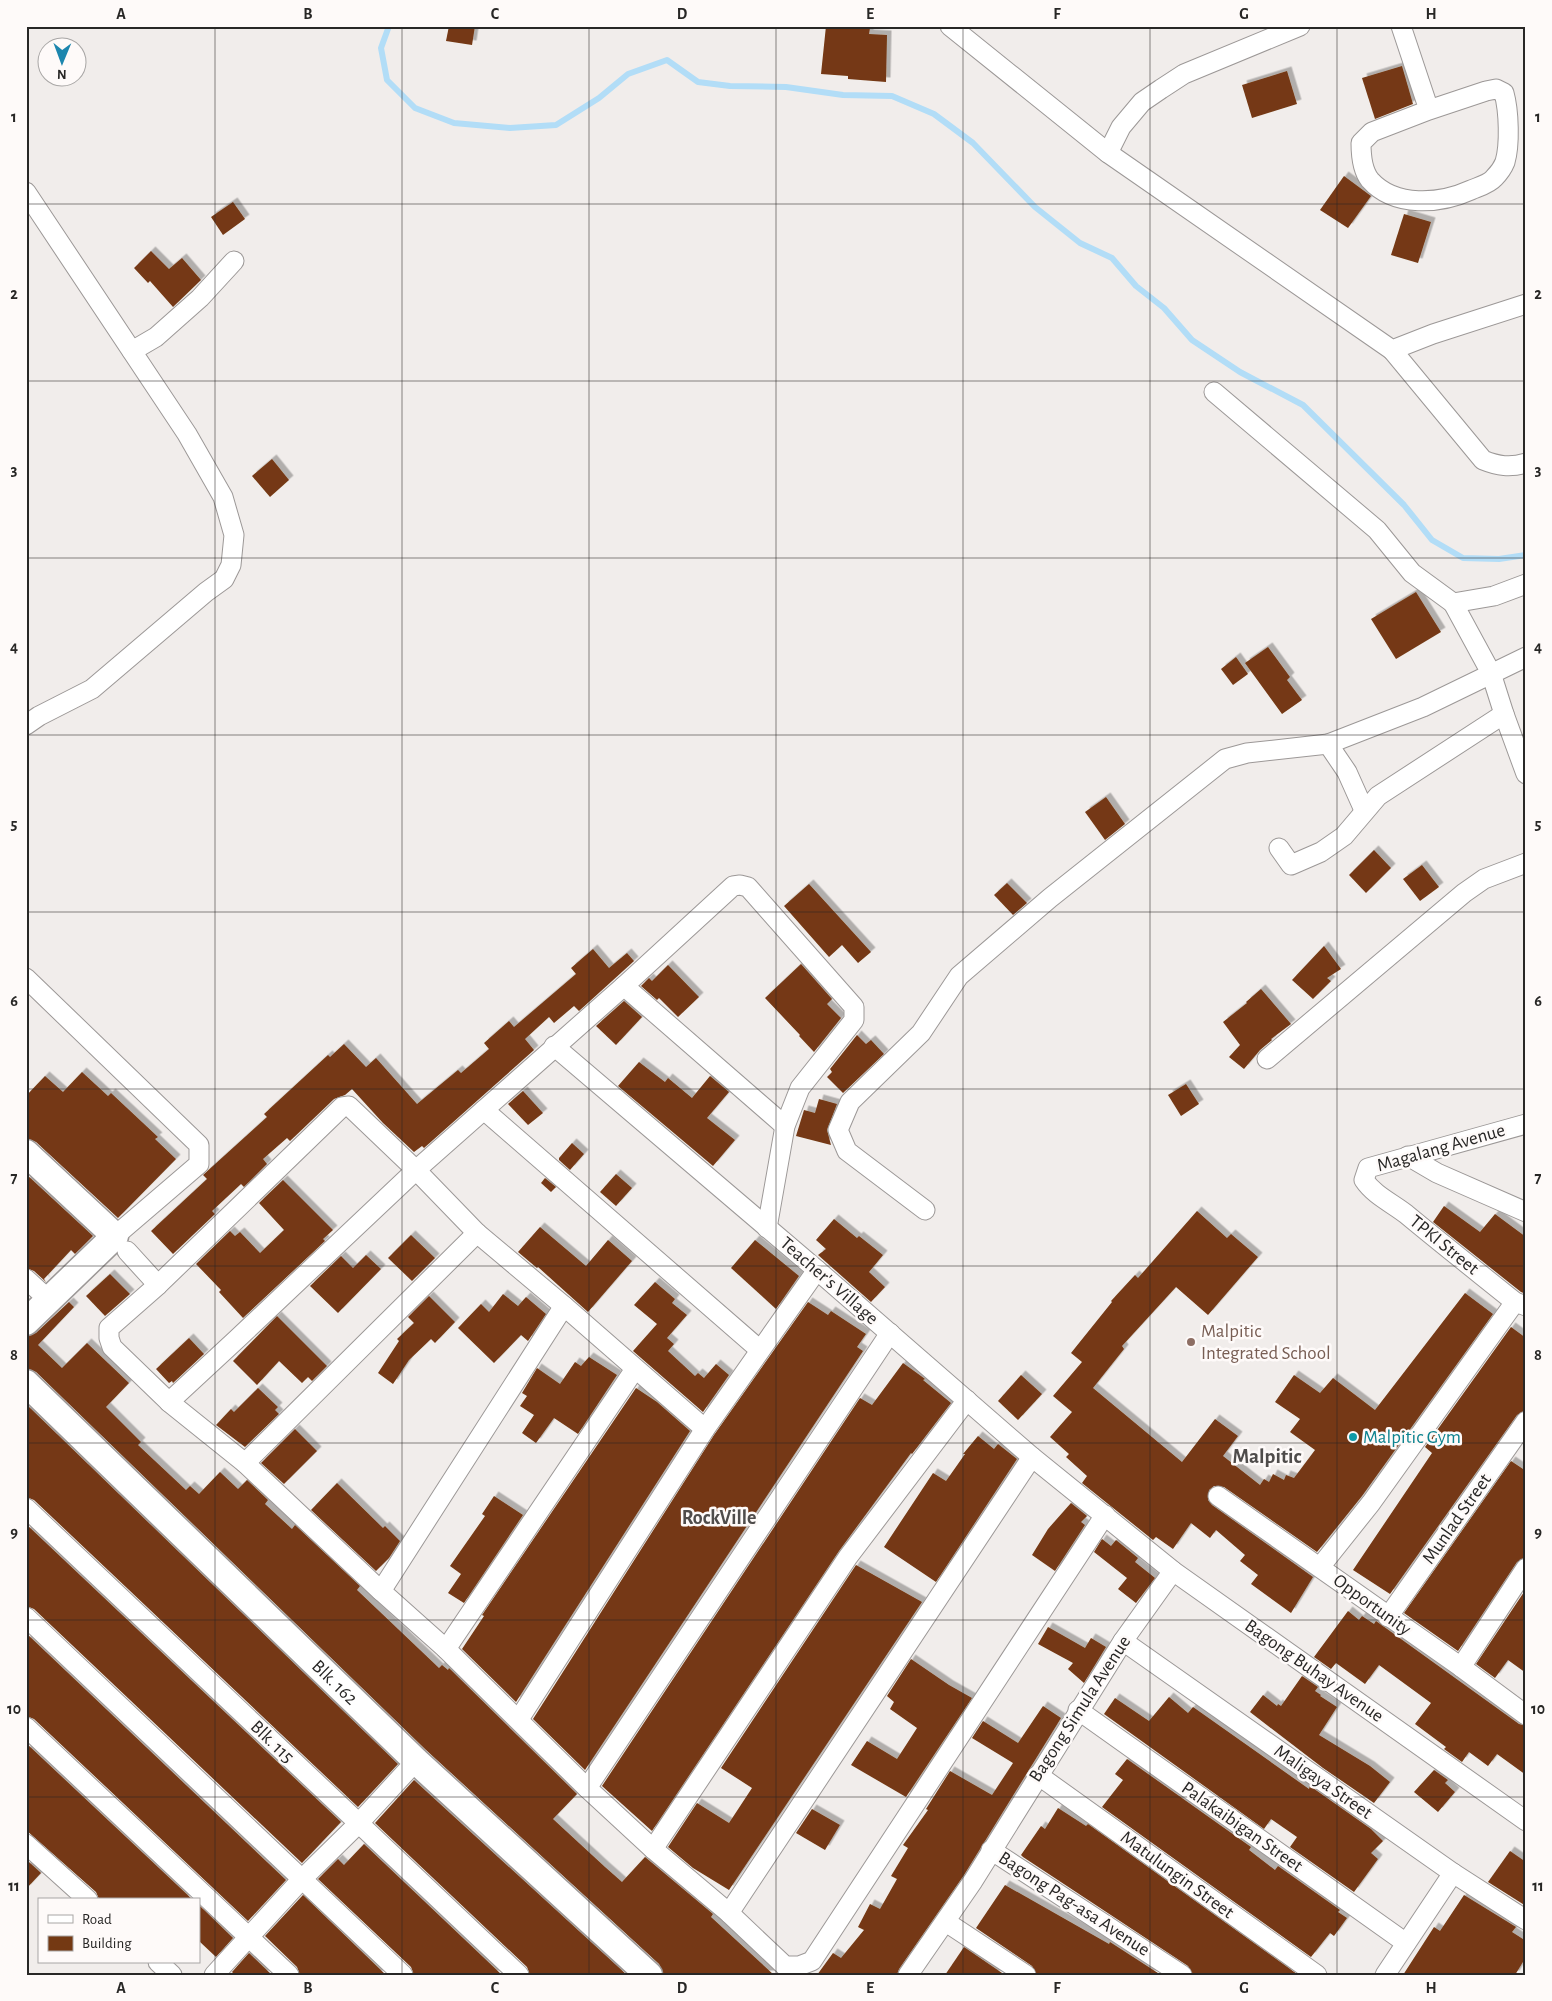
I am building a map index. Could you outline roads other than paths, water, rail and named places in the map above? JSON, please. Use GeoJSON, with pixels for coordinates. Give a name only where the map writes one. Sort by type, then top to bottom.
{"type":"FeatureCollection","features":[{"type":"Feature","properties":{"kind":"street"},"geometry":{"type":"LineString","coordinates":[[950,26],[1108,153],[1392,350],[1482,460],[1496,465],[1513,467],[1526,463]]}},
{"type":"Feature","properties":{"kind":"street"},"geometry":{"type":"LineString","coordinates":[[1108,153],[1121,127],[1142,102],[1160,89],[1184,74],[1300,26]]}},
{"type":"Feature","properties":{"kind":"street"},"geometry":{"type":"LineString","coordinates":[[1401,26],[1429,110]]}},
{"type":"Feature","properties":{"kind":"street"},"geometry":{"type":"LineString","coordinates":[[1496,89],[1504,93],[1508,134],[1504,163],[1493,180],[1458,196],[1430,201],[1409,200],[1386,192],[1370,179],[1364,167],[1361,143],[1372,132],[1429,110],[1486,91],[1496,89]]}},
{"type":"Feature","properties":{"kind":"street"},"geometry":{"type":"LineString","coordinates":[[26,192],[187,434],[222,497],[234,535],[231,565],[224,579],[206,592],[92,689],[39,716],[26,725]]}},
{"type":"Feature","properties":{"kind":"street"},"geometry":{"type":"LineString","coordinates":[[132,351],[156,337],[200,298],[234,261]]}},
{"type":"Feature","properties":{"kind":"street"},"geometry":{"type":"LineString","coordinates":[[1392,350],[1441,331],[1526,304]]}},
{"type":"Feature","properties":{"kind":"street"},"geometry":{"type":"LineString","coordinates":[[1214,392],[1377,530],[1412,573],[1453,603],[1491,673],[1526,774]]}},
{"type":"Feature","properties":{"kind":"street"},"geometry":{"type":"LineString","coordinates":[[1453,603],[1494,596],[1526,584]]}},
{"type":"Feature","properties":{"kind":"street"},"geometry":{"type":"LineString","coordinates":[[925,1210],[847,1151],[838,1130],[850,1102],[920,1033],[959,976],[1050,898],[1225,759],[1247,753],[1328,744],[1423,707],[1526,656]]}},
{"type":"Feature","properties":{"kind":"street"},"geometry":{"type":"LineString","coordinates":[[1279,848],[1291,865],[1344,836],[1364,810],[1378,796],[1504,714]]}},
{"type":"Feature","properties":{"kind":"street"},"geometry":{"type":"LineString","coordinates":[[1328,744],[1347,772],[1364,810]]}},
{"type":"Feature","properties":{"kind":"street"},"geometry":{"type":"LineString","coordinates":[[1267,1059],[1464,893],[1484,879],[1526,862]]}},
{"type":"Feature","properties":{"kind":"street"},"geometry":{"type":"LineString","coordinates":[[169,1402],[238,1340],[416,1170],[734,886],[740,884],[748,887],[854,1007],[854,1020],[800,1088],[785,1126],[767,1228]]}},
{"type":"Feature","properties":{"kind":"street"},"geometry":{"type":"LineString","coordinates":[[26,978],[199,1145],[199,1164],[121,1244],[48,1300],[26,1322]]}},
{"type":"Feature","properties":{"kind":"street"},"geometry":{"type":"LineString","coordinates":[[624,986],[785,1126]]}},
{"type":"Feature","properties":{"kind":"street","name":"Teacher's Village"},"geometry":{"type":"LineString","coordinates":[[554,1046],[817,1270],[1032,1457],[1105,1515]]}},
{"type":"Feature","properties":{"kind":"street"},"geometry":{"type":"LineString","coordinates":[[705,1429],[477,1233],[350,1106],[342,1107],[158,1285],[109,1328],[109,1338],[112,1347],[169,1402],[244,1463],[446,1649],[587,1788],[785,1966],[799,1966],[812,1961],[1105,1515]]}},
{"type":"Feature","properties":{"kind":"street"},"geometry":{"type":"LineString","coordinates":[[484,1110],[760,1350]]}},
{"type":"Feature","properties":{"kind":"street","name":"Magalang Avenue"},"geometry":{"type":"LineString","coordinates":[[1364,1180],[1368,1168],[1526,1124]]}},
{"type":"Feature","properties":{"kind":"street"},"geometry":{"type":"LineString","coordinates":[[26,1153],[121,1244],[158,1285]]}},
{"type":"Feature","properties":{"kind":"street"},"geometry":{"type":"LineString","coordinates":[[1408,1156],[1438,1173],[1526,1212]]}},
{"type":"Feature","properties":{"kind":"street","name":"TPKI Street"},"geometry":{"type":"LineString","coordinates":[[1364,1180],[1368,1187],[1520,1304]]}},
{"type":"Feature","properties":{"kind":"street"},"geometry":{"type":"LineString","coordinates":[[244,1463],[477,1233]]}},
{"type":"Feature","properties":{"kind":"street"},"geometry":{"type":"LineString","coordinates":[[519,1719],[705,1429],[817,1270]]}},
{"type":"Feature","properties":{"kind":"street"},"geometry":{"type":"LineString","coordinates":[[26,1279],[48,1300]]}},
{"type":"Feature","properties":{"kind":"street"},"geometry":{"type":"LineString","coordinates":[[1320,1567],[1372,1503],[1520,1304]]}},
{"type":"Feature","properties":{"kind":"street"},"geometry":{"type":"LineString","coordinates":[[381,1591],[564,1306]]}},
{"type":"Feature","properties":{"kind":"street"},"geometry":{"type":"LineString","coordinates":[[587,1788],[890,1333]]}},
{"type":"Feature","properties":{"kind":"street"},"geometry":{"type":"LineString","coordinates":[[446,1649],[635,1369]]}},
{"type":"Feature","properties":{"kind":"street","name":"Blk. 162"},"geometry":{"type":"LineString","coordinates":[[26,1383],[416,1761],[649,1975]]}},
{"type":"Feature","properties":{"kind":"street"},"geometry":{"type":"LineString","coordinates":[[654,1849],[848,1558],[968,1400]]}},
{"type":"Feature","properties":{"kind":"street","name":"Munlad Street"},"geometry":{"type":"LineString","coordinates":[[1388,1617],[1526,1421]]}},
{"type":"Feature","properties":{"kind":"street"},"geometry":{"type":"LineString","coordinates":[[729,1914],[1032,1457]]}},
{"type":"Feature","properties":{"kind":"street","name":"Opportunity"},"geometry":{"type":"LineString","coordinates":[[1218,1496],[1524,1712]]}},
{"type":"Feature","properties":{"kind":"street","name":"Blk. 115"},"geometry":{"type":"LineString","coordinates":[[26,1508],[519,1975]]}},
{"type":"Feature","properties":{"kind":"street","name":"Bagong Buhay Avenue"},"geometry":{"type":"LineString","coordinates":[[1105,1515],[1174,1571],[1526,1821]]}},
{"type":"Feature","properties":{"kind":"street"},"geometry":{"type":"LineString","coordinates":[[1461,1667],[1526,1568]]}},
{"type":"Feature","properties":{"kind":"street","name":"Bagong Simula Avenue"},"geometry":{"type":"LineString","coordinates":[[908,1975],[946,1922],[1123,1640],[1174,1571]]}},
{"type":"Feature","properties":{"kind":"street"},"geometry":{"type":"LineString","coordinates":[[26,1617],[404,1975]]}},
{"type":"Feature","properties":{"kind":"street","name":"Maligaya Street"},"geometry":{"type":"LineString","coordinates":[[1123,1640],[1453,1873],[1526,1920]]}},
{"type":"Feature","properties":{"kind":"street","name":"Palakaibigan Street"},"geometry":{"type":"LineString","coordinates":[[1078,1710],[1406,1943]]}},
{"type":"Feature","properties":{"kind":"street"},"geometry":{"type":"LineString","coordinates":[[26,1727],[289,1975]]}},
{"type":"Feature","properties":{"kind":"street"},"geometry":{"type":"LineString","coordinates":[[214,1975],[250,1938],[302,1879],[358,1824],[416,1761]]}},
{"type":"Feature","properties":{"kind":"street","name":"Matulungin Street"},"geometry":{"type":"LineString","coordinates":[[1038,1775],[1317,1975]]}},
{"type":"Feature","properties":{"kind":"street"},"geometry":{"type":"LineString","coordinates":[[26,1844],[86,1898]]}},
{"type":"Feature","properties":{"kind":"street","name":"Bagong Pag-asa Avenue"},"geometry":{"type":"LineString","coordinates":[[991,1850],[1182,1975]]}},
{"type":"Feature","properties":{"kind":"street"},"geometry":{"type":"LineString","coordinates":[[1385,1975],[1453,1873]]}},
{"type":"Feature","properties":{"kind":"street"},"geometry":{"type":"LineString","coordinates":[[946,1922],[1026,1975]]}},
{"type":"Feature","properties":{"kind":"street"},"geometry":{"type":"LineString","coordinates":[[160,1964],[172,1975]]}},
{"type":"Feature","properties":{"kind":"waterway"},"geometry":{"type":"LineString","coordinates":[[389,26],[381,48],[387,80],[415,108],[454,123],[510,128],[556,125],[599,98],[628,74],[667,60],[698,82],[730,86],[786,87],[843,95],[892,96],[934,114],[973,143],[1035,207],[1080,243],[1112,258],[1136,286],[1164,308],[1192,340],[1240,372],[1303,405],[1404,505],[1432,540],[1463,558],[1499,559],[1526,555]]}},
{"type":"Feature","properties":{"kind":"place","name":"Malpitic Integrated School"},"geometry":{"type":"Point","coordinates":[1191,1342]}},
{"type":"Feature","properties":{"kind":"place","name":"Malpitic Gym"},"geometry":{"type":"Point","coordinates":[1353,1437]}},
{"type":"Feature","properties":{"kind":"district","name":"Malpitic"},"geometry":{"type":"Point","coordinates":[1267,1456]}},
{"type":"Feature","properties":{"kind":"district","name":"RockVille"},"geometry":{"type":"Point","coordinates":[719,1518]}}]}
